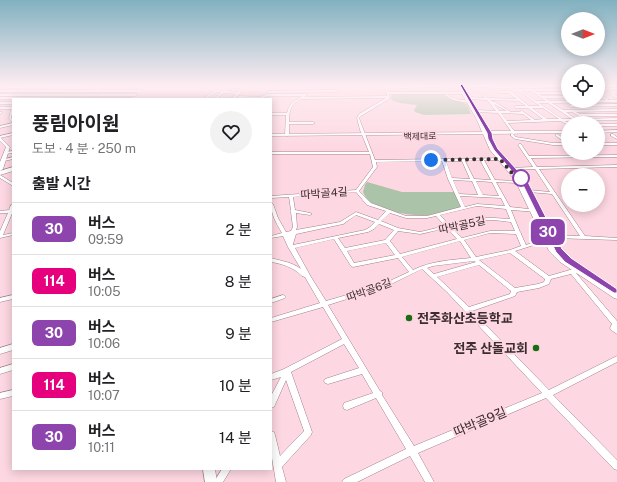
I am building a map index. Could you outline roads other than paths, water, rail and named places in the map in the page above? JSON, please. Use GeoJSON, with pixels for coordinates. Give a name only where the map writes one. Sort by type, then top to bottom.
{"type":"FeatureCollection","features":[{"type":"Feature","properties":{"kind":"street"},"geometry":{"type":"LineString","coordinates":[[287,135],[287,114],[290,107]]}},
{"type":"Feature","properties":{"kind":"street"},"geometry":{"type":"LineString","coordinates":[[371,107],[358,118],[375,167],[357,191],[369,204],[406,216],[427,217],[476,205],[535,210]]}},
{"type":"Feature","properties":{"kind":"street"},"geometry":{"type":"LineString","coordinates":[[473,107],[487,134]]}},
{"type":"Feature","properties":{"kind":"street"},"geometry":{"type":"LineString","coordinates":[[474,107],[487,134],[492,149],[524,182],[529,191],[535,210]]}},
{"type":"Feature","properties":{"kind":"street"},"geometry":{"type":"LineString","coordinates":[[496,107],[515,138],[561,144]]}},
{"type":"Feature","properties":{"kind":"street"},"geometry":{"type":"LineString","coordinates":[[501,107],[511,113]]}},
{"type":"Feature","properties":{"kind":"street"},"geometry":{"type":"LineString","coordinates":[[517,107],[535,121]]}},
{"type":"Feature","properties":{"kind":"street"},"geometry":{"type":"LineString","coordinates":[[530,107],[546,120]]}},
{"type":"Feature","properties":{"kind":"street"},"geometry":{"type":"LineString","coordinates":[[544,107],[561,119]]}},
{"type":"Feature","properties":{"kind":"street"},"geometry":{"type":"LineString","coordinates":[[558,107],[571,116]]}},
{"type":"Feature","properties":{"kind":"street"},"geometry":{"type":"LineString","coordinates":[[0,108],[12,109],[10,118],[12,121]]}},
{"type":"Feature","properties":{"kind":"street"},"geometry":{"type":"LineString","coordinates":[[572,108],[580,115],[617,115]]}},
{"type":"Feature","properties":{"kind":"street"},"geometry":{"type":"LineString","coordinates":[[563,111],[617,110]]}},
{"type":"Feature","properties":{"kind":"street"},"geometry":{"type":"LineString","coordinates":[[477,111],[524,113]]}},
{"type":"Feature","properties":{"kind":"street"},"geometry":{"type":"LineString","coordinates":[[272,114],[287,114]]}},
{"type":"Feature","properties":{"kind":"street"},"geometry":{"type":"LineString","coordinates":[[600,115],[617,125]]}},
{"type":"Feature","properties":{"kind":"street"},"geometry":{"type":"LineString","coordinates":[[605,119],[617,119]]}},
{"type":"Feature","properties":{"kind":"street"},"geometry":{"type":"LineString","coordinates":[[506,122],[561,120]]}},
{"type":"Feature","properties":{"kind":"street"},"geometry":{"type":"LineString","coordinates":[[0,127],[12,123]]}},
{"type":"Feature","properties":{"kind":"street"},"geometry":{"type":"LineString","coordinates":[[288,123],[313,123]]}},
{"type":"Feature","properties":{"kind":"street"},"geometry":{"type":"LineString","coordinates":[[605,125],[617,125]]}},
{"type":"Feature","properties":{"kind":"street","name":"백제대로"},"geometry":{"type":"LineString","coordinates":[[272,137],[561,133]]}},
{"type":"Feature","properties":{"kind":"street"},"geometry":{"type":"LineString","coordinates":[[605,133],[615,134],[617,138]]}},
{"type":"Feature","properties":{"kind":"street"},"geometry":{"type":"LineString","coordinates":[[0,172],[8,147],[0,137],[12,134]]}},
{"type":"Feature","properties":{"kind":"street","name":"백제대로"},"geometry":{"type":"LineString","coordinates":[[487,134],[561,134]]}},
{"type":"Feature","properties":{"kind":"street","name":"백제대로"},"geometry":{"type":"LineString","coordinates":[[272,137],[287,135],[364,136]]}},
{"type":"Feature","properties":{"kind":"street"},"geometry":{"type":"LineString","coordinates":[[557,135],[561,138]]}},
{"type":"Feature","properties":{"kind":"street"},"geometry":{"type":"LineString","coordinates":[[605,144],[617,144]]}},
{"type":"Feature","properties":{"kind":"street"},"geometry":{"type":"LineString","coordinates":[[520,145],[583,237]]}},
{"type":"Feature","properties":{"kind":"street"},"geometry":{"type":"LineString","coordinates":[[6,153],[12,152]]}},
{"type":"Feature","properties":{"kind":"street"},"geometry":{"type":"LineString","coordinates":[[272,154],[371,153]]}},
{"type":"Feature","properties":{"kind":"street"},"geometry":{"type":"LineString","coordinates":[[528,157],[561,156]]}},
{"type":"Feature","properties":{"kind":"street"},"geometry":{"type":"LineString","coordinates":[[605,156],[616,156]]}},
{"type":"Feature","properties":{"kind":"street"},"geometry":{"type":"LineString","coordinates":[[4,160],[12,158]]}},
{"type":"Feature","properties":{"kind":"street"},"geometry":{"type":"LineString","coordinates":[[374,161],[502,159]]}},
{"type":"Feature","properties":{"kind":"street"},"geometry":{"type":"LineString","coordinates":[[444,160],[450,179],[463,208]]}},
{"type":"Feature","properties":{"kind":"street"},"geometry":{"type":"LineString","coordinates":[[463,160],[481,196]]}},
{"type":"Feature","properties":{"kind":"street"},"geometry":{"type":"LineString","coordinates":[[482,160],[508,208],[524,247]]}},
{"type":"Feature","properties":{"kind":"street"},"geometry":{"type":"LineString","coordinates":[[588,160],[594,166]]}},
{"type":"Feature","properties":{"kind":"street"},"geometry":{"type":"LineString","coordinates":[[511,169],[534,167],[616,167]]}},
{"type":"Feature","properties":{"kind":"street"},"geometry":{"type":"LineString","coordinates":[[0,172],[12,169]]}},
{"type":"Feature","properties":{"kind":"street"},"geometry":{"type":"LineString","coordinates":[[0,172],[12,169]]}},
{"type":"Feature","properties":{"kind":"street"},"geometry":{"type":"LineString","coordinates":[[511,169],[535,210],[556,254],[575,271],[616,324],[613,328],[617,331]]}},
{"type":"Feature","properties":{"kind":"street"},"geometry":{"type":"LineString","coordinates":[[0,172],[12,184]]}},
{"type":"Feature","properties":{"kind":"street"},"geometry":{"type":"LineString","coordinates":[[450,179],[517,182]]}},
{"type":"Feature","properties":{"kind":"street","name":"따박골4길"},"geometry":{"type":"LineString","coordinates":[[272,197],[357,191]]}},
{"type":"Feature","properties":{"kind":"street"},"geometry":{"type":"LineString","coordinates":[[529,191],[552,193]]}},
{"type":"Feature","properties":{"kind":"street","name":"따박골4길"},"geometry":{"type":"LineString","coordinates":[[290,195],[292,211]]}},
{"type":"Feature","properties":{"kind":"street"},"geometry":{"type":"LineString","coordinates":[[458,195],[502,196]]}},
{"type":"Feature","properties":{"kind":"street"},"geometry":{"type":"LineString","coordinates":[[272,207],[276,218],[308,277],[430,482]]}},
{"type":"Feature","properties":{"kind":"street"},"geometry":{"type":"LineString","coordinates":[[0,212],[12,208]]}},
{"type":"Feature","properties":{"kind":"street"},"geometry":{"type":"LineString","coordinates":[[0,237],[12,208]]}},
{"type":"Feature","properties":{"kind":"street"},"geometry":{"type":"LineString","coordinates":[[291,246],[294,232],[292,211],[310,214]]}},
{"type":"Feature","properties":{"kind":"street"},"geometry":{"type":"LineString","coordinates":[[291,246],[366,231],[372,228],[389,211]]}},
{"type":"Feature","properties":{"kind":"street","name":"따박골5길"},"geometry":{"type":"LineString","coordinates":[[272,237],[341,223],[356,213],[398,229],[420,234],[494,218],[513,221]]}},
{"type":"Feature","properties":{"kind":"street"},"geometry":{"type":"LineString","coordinates":[[437,215],[462,240],[475,259],[514,290]]}},
{"type":"Feature","properties":{"kind":"street"},"geometry":{"type":"LineString","coordinates":[[0,221],[7,219]]}},
{"type":"Feature","properties":{"kind":"street"},"geometry":{"type":"LineString","coordinates":[[344,250],[387,241],[398,229]]}},
{"type":"Feature","properties":{"kind":"street"},"geometry":{"type":"LineString","coordinates":[[335,237],[353,265],[398,256],[490,232],[519,234]]}},
{"type":"Feature","properties":{"kind":"street"},"geometry":{"type":"LineString","coordinates":[[0,237],[12,234]]}},
{"type":"Feature","properties":{"kind":"street"},"geometry":{"type":"LineString","coordinates":[[549,237],[563,256],[617,291]]}},
{"type":"Feature","properties":{"kind":"street","name":"따박골6길"},"geometry":{"type":"LineString","coordinates":[[272,320],[384,286],[423,267],[445,261],[475,259],[511,251],[549,237],[617,239]]}},
{"type":"Feature","properties":{"kind":"street"},"geometry":{"type":"LineString","coordinates":[[387,241],[412,272]]}},
{"type":"Feature","properties":{"kind":"street"},"geometry":{"type":"LineString","coordinates":[[511,251],[548,278]]}},
{"type":"Feature","properties":{"kind":"street"},"geometry":{"type":"LineString","coordinates":[[272,260],[291,264],[308,277]]}},
{"type":"Feature","properties":{"kind":"street"},"geometry":{"type":"LineString","coordinates":[[433,276],[480,263]]}},
{"type":"Feature","properties":{"kind":"street"},"geometry":{"type":"LineString","coordinates":[[423,267],[468,310],[617,466]]}},
{"type":"Feature","properties":{"kind":"street"},"geometry":{"type":"LineString","coordinates":[[548,278],[575,271],[617,296]]}},
{"type":"Feature","properties":{"kind":"street"},"geometry":{"type":"LineString","coordinates":[[514,290],[539,286],[547,283],[548,278]]}},
{"type":"Feature","properties":{"kind":"street"},"geometry":{"type":"LineString","coordinates":[[468,310],[512,295],[514,290]]}},
{"type":"Feature","properties":{"kind":"street"},"geometry":{"type":"LineString","coordinates":[[0,300],[12,297]]}},
{"type":"Feature","properties":{"kind":"street"},"geometry":{"type":"LineString","coordinates":[[272,300],[283,297]]}},
{"type":"Feature","properties":{"kind":"street"},"geometry":{"type":"LineString","coordinates":[[272,377],[287,371],[346,340]]}},
{"type":"Feature","properties":{"kind":"street"},"geometry":{"type":"LineString","coordinates":[[0,351],[12,347]]}},
{"type":"Feature","properties":{"kind":"street","name":"따박골9길"},"geometry":{"type":"LineString","coordinates":[[347,482],[412,452],[547,394],[617,359]]}},
{"type":"Feature","properties":{"kind":"street"},"geometry":{"type":"LineString","coordinates":[[0,371],[12,367]]}},
{"type":"Feature","properties":{"kind":"street"},"geometry":{"type":"LineString","coordinates":[[328,381],[364,370]]}},
{"type":"Feature","properties":{"kind":"street"},"geometry":{"type":"LineString","coordinates":[[272,402],[287,371]]}},
{"type":"Feature","properties":{"kind":"street"},"geometry":{"type":"LineString","coordinates":[[278,464],[308,432],[287,371]]}},
{"type":"Feature","properties":{"kind":"street"},"geometry":{"type":"LineString","coordinates":[[0,396],[12,393]]}},
{"type":"Feature","properties":{"kind":"street"},"geometry":{"type":"LineString","coordinates":[[347,406],[379,394]]}},
{"type":"Feature","properties":{"kind":"street"},"geometry":{"type":"LineString","coordinates":[[272,439],[281,482]]}},
{"type":"Feature","properties":{"kind":"street"},"geometry":{"type":"LineString","coordinates":[[209,470],[211,482]]}},
{"type":"Feature","properties":{"kind":"street"},"geometry":{"type":"LineString","coordinates":[[218,482],[226,470]]}},
{"type":"Feature","properties":{"kind":"place","name":"전주화산초등학교"},"geometry":{"type":"Point","coordinates":[409,318]}},
{"type":"Feature","properties":{"kind":"place","name":"전주 산돌교회"},"geometry":{"type":"Point","coordinates":[536,348]}}]}
